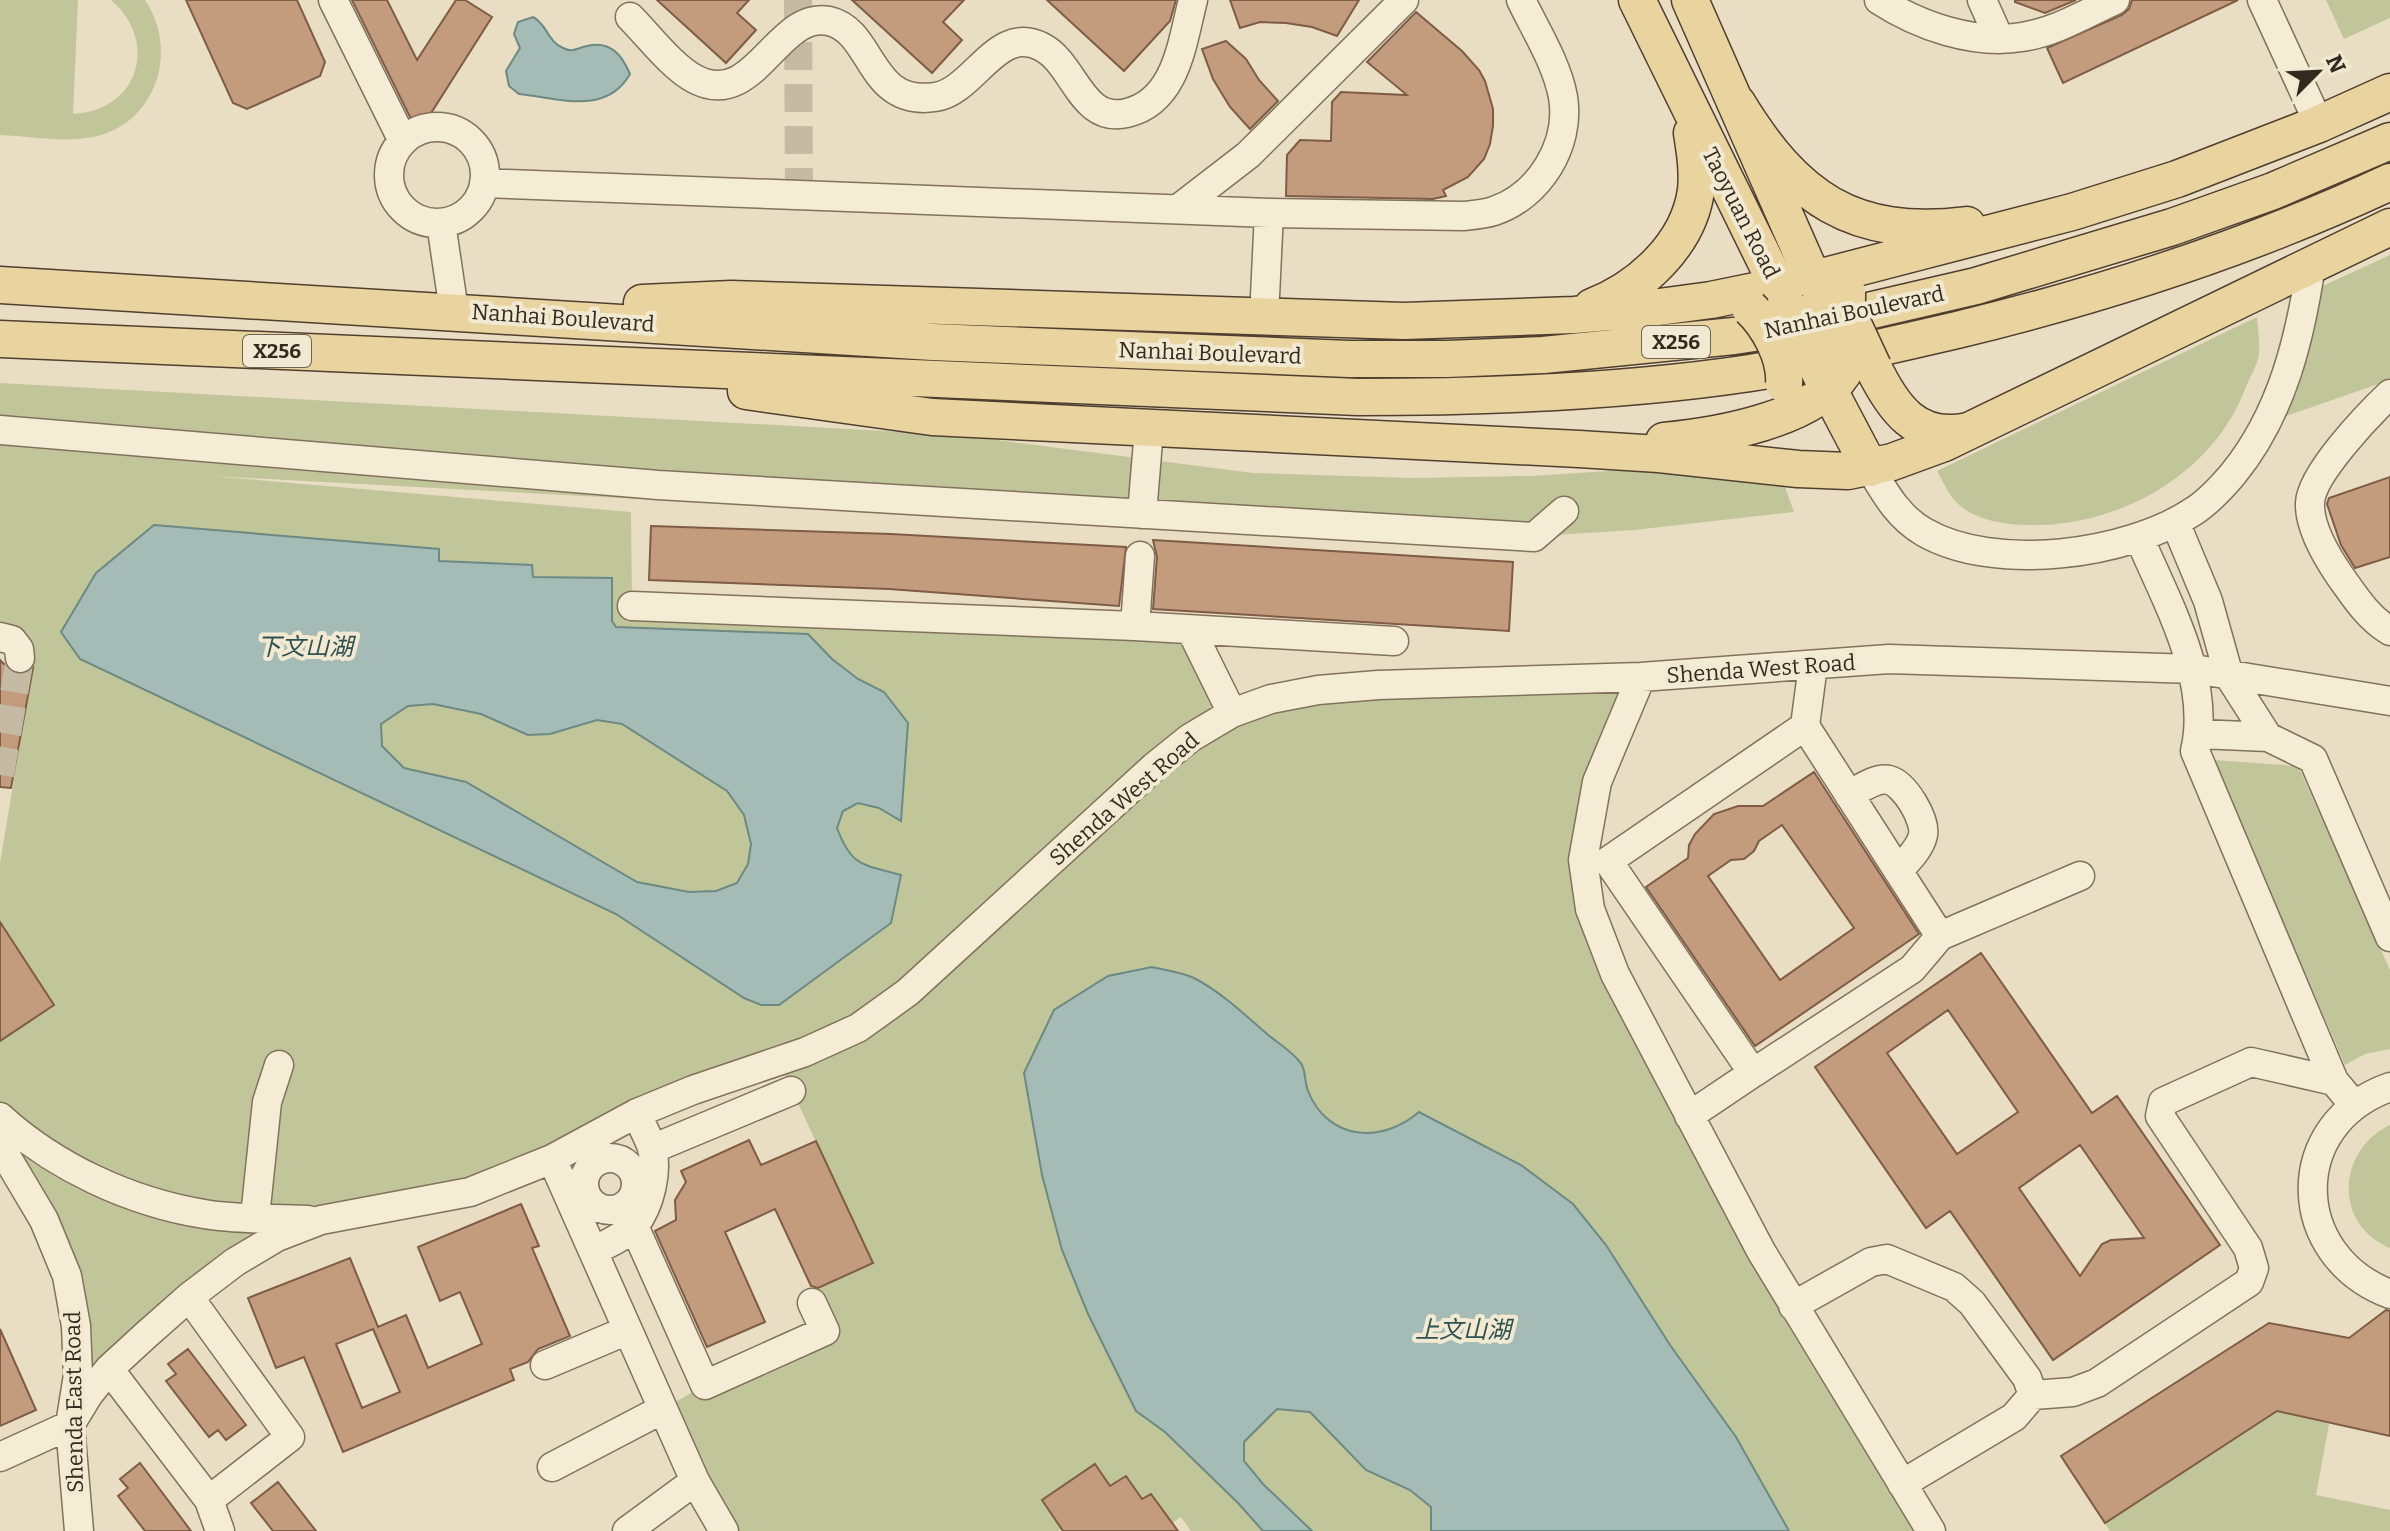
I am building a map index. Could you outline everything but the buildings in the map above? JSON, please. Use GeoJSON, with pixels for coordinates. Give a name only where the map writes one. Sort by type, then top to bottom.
{"type":"FeatureCollection","features":[{"type":"Feature","properties":{"kind":"main road","name":"Taoyuan Road"},"geometry":{"type":"LineString","coordinates":[[1637,0],[1771,299],[1842,377]]}},
{"type":"Feature","properties":{"kind":"main road","name":"Taoyuan Road"},"geometry":{"type":"LineString","coordinates":[[1690,0],[1737,103],[1837,284],[1844,351],[1842,377],[1870,468]]}},
{"type":"Feature","properties":{"kind":"main road"},"geometry":{"type":"LineString","coordinates":[[454,311],[731,299],[1404,321],[1574,315],[1711,300],[1771,299],[1837,284],[2177,179],[2319,124],[2390,92]]}},
{"type":"Feature","properties":{"kind":"main road"},"geometry":{"type":"LineString","coordinates":[[1574,315],[1606,302],[1646,276],[1672,247],[1689,219],[1696,191],[1697,162],[1683,97]]}},
{"type":"Feature","properties":{"kind":"main road"},"geometry":{"type":"LineString","coordinates":[[1737,103],[1756,134],[1794,180],[1824,202],[1852,216],[1879,224],[1925,227],[2072,212]]}},
{"type":"Feature","properties":{"kind":"main road","name":"Nanhai Boulevard"},"geometry":{"type":"LineString","coordinates":[[0,285],[964,343],[1349,359],[1543,355],[1781,329],[1976,286],[2172,227],[2273,191],[2390,141]]}},
{"type":"Feature","properties":{"kind":"main road","name":"Nanhai Boulevard"},"geometry":{"type":"LineString","coordinates":[[0,339],[1358,397],[1448,397],[1658,382],[1747,373],[1829,359],[1996,320],[2209,256],[2267,235],[2390,182]]}},
{"type":"Feature","properties":{"kind":"main road"},"geometry":{"type":"LineString","coordinates":[[554,363],[932,417],[1579,449],[1827,471],[1870,468],[1913,455],[1970,431],[2390,227]]}},
{"type":"Feature","properties":{"kind":"main road"},"geometry":{"type":"LineString","coordinates":[[1742,428],[1773,404],[1784,384],[1782,362],[1765,325],[1771,299]]}},
{"type":"Feature","properties":{"kind":"main road"},"geometry":{"type":"LineString","coordinates":[[1579,449],[1682,440],[1742,428],[1813,401],[1842,377],[1886,394],[1904,417],[1942,433],[1970,431]]}},
{"type":"Feature","properties":{"kind":"street"},"geometry":{"type":"LineString","coordinates":[[333,0],[403,141]]}},
{"type":"Feature","properties":{"kind":"street"},"geometry":{"type":"LineString","coordinates":[[630,17],[684,72],[710,84],[729,83],[744,77],[796,29],[812,21],[826,20],[841,25],[853,36],[891,88],[912,98],[937,97],[959,88],[1007,45],[1024,42],[1040,45],[1063,65],[1087,102],[1104,114],[1126,113],[1145,105],[1163,91],[1176,66],[1193,0]]}},
{"type":"Feature","properties":{"kind":"street"},"geometry":{"type":"LineString","coordinates":[[1178,209],[1248,155],[1404,0]]}},
{"type":"Feature","properties":{"kind":"street"},"geometry":{"type":"LineString","coordinates":[[484,183],[1269,213],[1464,216],[1494,211],[1518,200],[1537,183],[1550,165],[1563,124],[1563,98],[1554,71],[1521,0]]}},
{"type":"Feature","properties":{"kind":"street"},"geometry":{"type":"LineString","coordinates":[[1879,0],[1900,13],[1932,26],[1999,38],[2041,32],[2115,0]]}},
{"type":"Feature","properties":{"kind":"street"},"geometry":{"type":"LineString","coordinates":[[1982,0],[1999,38]]}},
{"type":"Feature","properties":{"kind":"street"},"geometry":{"type":"LineString","coordinates":[[2262,0],[2319,124]]}},
{"type":"Feature","properties":{"kind":"street"},"geometry":{"type":"LineString","coordinates":[[423,128],[447,128],[459,132],[477,148],[485,171],[484,183],[481,195],[465,214],[441,223],[428,222],[405,211],[391,189],[391,163],[403,141],[423,128]]}},
{"type":"Feature","properties":{"kind":"street"},"geometry":{"type":"LineString","coordinates":[[1264,317],[1269,213]]}},
{"type":"Feature","properties":{"kind":"street"},"geometry":{"type":"LineString","coordinates":[[441,223],[454,311]]}},
{"type":"Feature","properties":{"kind":"street"},"geometry":{"type":"LineString","coordinates":[[1870,468],[1885,494],[1907,520],[1957,546],[2000,553],[2084,552],[2139,537],[2175,522],[2195,510],[2233,474],[2271,414],[2296,346],[2311,265]]}},
{"type":"Feature","properties":{"kind":"street"},"geometry":{"type":"LineString","coordinates":[[2390,394],[2366,417],[2335,456],[2318,480],[2309,501],[2313,525],[2330,562],[2365,610],[2390,631]]}},
{"type":"Feature","properties":{"kind":"street"},"geometry":{"type":"LineString","coordinates":[[1142,514],[1149,429]]}},
{"type":"Feature","properties":{"kind":"street"},"geometry":{"type":"LineString","coordinates":[[0,430],[658,485],[1534,537],[1564,511]]}},
{"type":"Feature","properties":{"kind":"street"},"geometry":{"type":"LineString","coordinates":[[2175,522],[2208,601],[2229,676],[2268,737]]}},
{"type":"Feature","properties":{"kind":"street"},"geometry":{"type":"LineString","coordinates":[[2139,537],[2194,669],[2199,734],[2195,751],[2334,1081],[2354,1105]]}},
{"type":"Feature","properties":{"kind":"street"},"geometry":{"type":"LineString","coordinates":[[1135,626],[1140,556]]}},
{"type":"Feature","properties":{"kind":"street"},"geometry":{"type":"LineString","coordinates":[[632,606],[1135,626],[1394,641]]}},
{"type":"Feature","properties":{"kind":"street"},"geometry":{"type":"LineString","coordinates":[[1191,630],[1232,713]]}},
{"type":"Feature","properties":{"kind":"street"},"geometry":{"type":"LineString","coordinates":[[0,637],[12,640],[19,649],[20,658]]}},
{"type":"Feature","properties":{"kind":"street","name":"Shenda West Road"},"geometry":{"type":"LineString","coordinates":[[70,1425],[109,1369],[189,1297],[235,1262],[277,1237],[321,1220],[470,1192],[552,1159],[637,1113],[835,1040],[882,1012],[1190,738],[1232,713],[1271,699],[1333,688],[1378,685],[1641,677],[1889,659],[2194,669],[2390,701]]}},
{"type":"Feature","properties":{"kind":"street"},"geometry":{"type":"LineString","coordinates":[[1813,665],[1805,726],[1940,936]]}},
{"type":"Feature","properties":{"kind":"street"},"geometry":{"type":"LineString","coordinates":[[1641,677],[1597,782],[1596,861],[1590,909],[1615,974],[1793,1306],[1931,1531]]}},
{"type":"Feature","properties":{"kind":"street"},"geometry":{"type":"LineString","coordinates":[[1596,861],[1805,726]]}},
{"type":"Feature","properties":{"kind":"street"},"geometry":{"type":"LineString","coordinates":[[2199,734],[2268,737],[2313,759],[2390,937]]}},
{"type":"Feature","properties":{"kind":"street"},"geometry":{"type":"LineString","coordinates":[[1849,795],[1877,780],[1889,780],[1901,787],[1915,807],[1924,832],[1920,845],[1898,871]]}},
{"type":"Feature","properties":{"kind":"street"},"geometry":{"type":"LineString","coordinates":[[1596,861],[1753,1073]]}},
{"type":"Feature","properties":{"kind":"street"},"geometry":{"type":"LineString","coordinates":[[1689,1116],[1912,969],[1940,936],[2080,876]]}},
{"type":"Feature","properties":{"kind":"street"},"geometry":{"type":"LineString","coordinates":[[1902,1484],[2014,1417],[2033,1395],[2073,1392],[2097,1383],[2249,1282],[2254,1268],[2248,1248],[2160,1116],[2163,1102],[2251,1062],[2334,1081]]}},
{"type":"Feature","properties":{"kind":"street"},"geometry":{"type":"LineString","coordinates":[[255,1217],[267,1102],[279,1065]]}},
{"type":"Feature","properties":{"kind":"street"},"geometry":{"type":"LineString","coordinates":[[2390,1087],[2371,1094],[2338,1120],[2324,1141],[2316,1163],[2312,1189],[2314,1211],[2321,1233],[2333,1254],[2370,1287],[2390,1294]]}},
{"type":"Feature","properties":{"kind":"street"},"geometry":{"type":"LineString","coordinates":[[693,1090],[709,1124]]}},
{"type":"Feature","properties":{"kind":"street"},"geometry":{"type":"LineString","coordinates":[[652,1149],[791,1091]]}},
{"type":"Feature","properties":{"kind":"street"},"geometry":{"type":"LineString","coordinates":[[593,1251],[614,1241],[629,1216],[650,1194],[652,1149],[637,1113]]}},
{"type":"Feature","properties":{"kind":"street"},"geometry":{"type":"LineString","coordinates":[[0,1117],[64,1165],[137,1196],[204,1214],[321,1220]]}},
{"type":"Feature","properties":{"kind":"street","name":"Shenda East Road"},"geometry":{"type":"LineString","coordinates":[[1,1149],[44,1220],[67,1276],[76,1326],[78,1375],[70,1425],[79,1531]]}},
{"type":"Feature","properties":{"kind":"street"},"geometry":{"type":"LineString","coordinates":[[552,1159],[695,1481],[724,1531]]}},
{"type":"Feature","properties":{"kind":"street"},"geometry":{"type":"LineString","coordinates":[[629,1216],[705,1385],[825,1331],[812,1303]]}},
{"type":"Feature","properties":{"kind":"street"},"geometry":{"type":"LineString","coordinates":[[1793,1306],[1871,1262],[1887,1259],[1954,1287],[1972,1303],[2027,1378],[2033,1395]]}},
{"type":"Feature","properties":{"kind":"street"},"geometry":{"type":"LineString","coordinates":[[189,1297],[290,1437],[209,1500]]}},
{"type":"Feature","properties":{"kind":"street"},"geometry":{"type":"LineString","coordinates":[[545,1365],[628,1330]]}},
{"type":"Feature","properties":{"kind":"street"},"geometry":{"type":"LineString","coordinates":[[109,1369],[209,1500],[220,1531]]}},
{"type":"Feature","properties":{"kind":"street"},"geometry":{"type":"LineString","coordinates":[[552,1467],[663,1409]]}},
{"type":"Feature","properties":{"kind":"street"},"geometry":{"type":"LineString","coordinates":[[0,1457],[70,1425]]}},
{"type":"Feature","properties":{"kind":"street"},"geometry":{"type":"LineString","coordinates":[[627,1531],[695,1481]]}},
{"type":"Feature","properties":{"kind":"green space"},"geometry":{"type":"Polygon","coordinates":[[[0,0],[78,0],[73,114],[95,110],[113,101],[127,88],[135,72],[138,54],[135,35],[126,17],[111,0],[145,0],[155,20],[160,41],[156,82],[147,101],[133,117],[115,129],[93,137],[59,139],[0,135],[0,0]]]}},
{"type":"Feature","properties":{"kind":"green space"},"geometry":{"type":"Polygon","coordinates":[[[2326,0],[2390,0],[2390,18],[2344,39],[2326,0]]]}},
{"type":"Feature","properties":{"kind":"green space"},"geometry":{"type":"Polygon","coordinates":[[[2390,255],[2390,380],[2286,416],[2314,290],[2390,255]]]}},
{"type":"Feature","properties":{"kind":"green space"},"geometry":{"type":"Polygon","coordinates":[[[2257,317],[2258,357],[2232,417],[2191,466],[2165,486],[2136,502],[2074,522],[2008,524],[1985,519],[1965,509],[1950,495],[1937,471],[2257,317]]]}},
{"type":"Feature","properties":{"kind":"green space"},"geometry":{"type":"Polygon","coordinates":[[[0,383],[958,435],[1253,473],[1412,478],[1532,476],[1653,468],[1773,454],[1794,512],[1634,530],[1554,535],[1313,535],[211,476],[631,512],[632,605],[1191,630],[1232,713],[1271,699],[1641,677],[1583,860],[1615,974],[1931,1531],[1191,1531],[1181,1517],[1172,1523],[1151,1494],[1142,1499],[1126,1476],[1110,1486],[1095,1465],[1042,1500],[1061,1529],[1059,1531],[724,1531],[663,1409],[705,1385],[829,1329],[812,1290],[873,1263],[778,1061],[552,1159],[277,1237],[89,1394],[76,1326],[0,1146],[0,1041],[54,1005],[0,922],[0,863],[33,666],[12,640],[0,637],[0,383]]]}},
{"type":"Feature","properties":{"kind":"green space"},"geometry":{"type":"Polygon","coordinates":[[[2213,760],[2298,766],[2390,970],[2390,1049],[2365,1054],[2345,1065],[2213,760]]]}},
{"type":"Feature","properties":{"kind":"green space"},"geometry":{"type":"Polygon","coordinates":[[[2390,1125],[2390,1248],[2371,1237],[2358,1223],[2351,1206],[2349,1187],[2352,1169],[2360,1152],[2372,1137],[2390,1125]]]}},
{"type":"Feature","properties":{"kind":"green space"},"geometry":{"type":"Polygon","coordinates":[[[2277,1411],[2329,1424],[2316,1495],[2390,1510],[2390,1531],[2110,1531],[2105,1523],[2277,1411]]]}},
{"type":"Feature","properties":{"kind":"water"},"geometry":{"type":"Polygon","coordinates":[[[533,17],[558,45],[566,49],[595,45],[609,47],[619,55],[630,74],[620,87],[595,100],[565,101],[519,94],[509,86],[506,71],[520,48],[514,34],[518,22],[533,17]]]}},
{"type":"Feature","properties":{"kind":"water","name":"下文山湖"},"geometry":{"type":"Polygon","coordinates":[[[154,525],[439,549],[439,561],[532,565],[533,577],[612,578],[612,621],[616,627],[808,634],[832,659],[858,679],[884,692],[908,723],[901,821],[879,808],[858,803],[843,811],[837,828],[854,858],[868,866],[901,875],[891,923],[779,1005],[761,1005],[744,998],[616,914],[80,659],[61,632],[96,573],[154,525]],[[433,704],[408,706],[381,724],[382,746],[404,768],[466,782],[637,882],[689,892],[716,891],[737,883],[748,864],[751,844],[744,815],[727,791],[622,724],[597,720],[550,734],[528,735],[481,714],[433,704]]]}},
{"type":"Feature","properties":{"kind":"water","name":"上文山湖"},"geometry":{"type":"Polygon","coordinates":[[[1152,967],[1184,974],[1204,984],[1289,1051],[1302,1065],[1308,1091],[1317,1108],[1342,1128],[1373,1133],[1389,1129],[1419,1112],[1521,1165],[1573,1204],[1606,1245],[1670,1345],[1736,1437],[1789,1531],[1431,1531],[1431,1507],[1410,1490],[1366,1470],[1310,1412],[1277,1409],[1244,1442],[1244,1461],[1312,1531],[1263,1531],[1165,1432],[1136,1411],[1088,1314],[1062,1250],[1042,1175],[1024,1073],[1054,1010],[1108,976],[1152,967]]]}},
{"type":"Feature","properties":{"kind":"tunnel"},"geometry":{"type":"LineString","coordinates":[[798,0],[799,195]]}},
{"type":"Feature","properties":{"kind":"tunnel"},"geometry":{"type":"LineString","coordinates":[[0,775],[20,658]]}}]}
